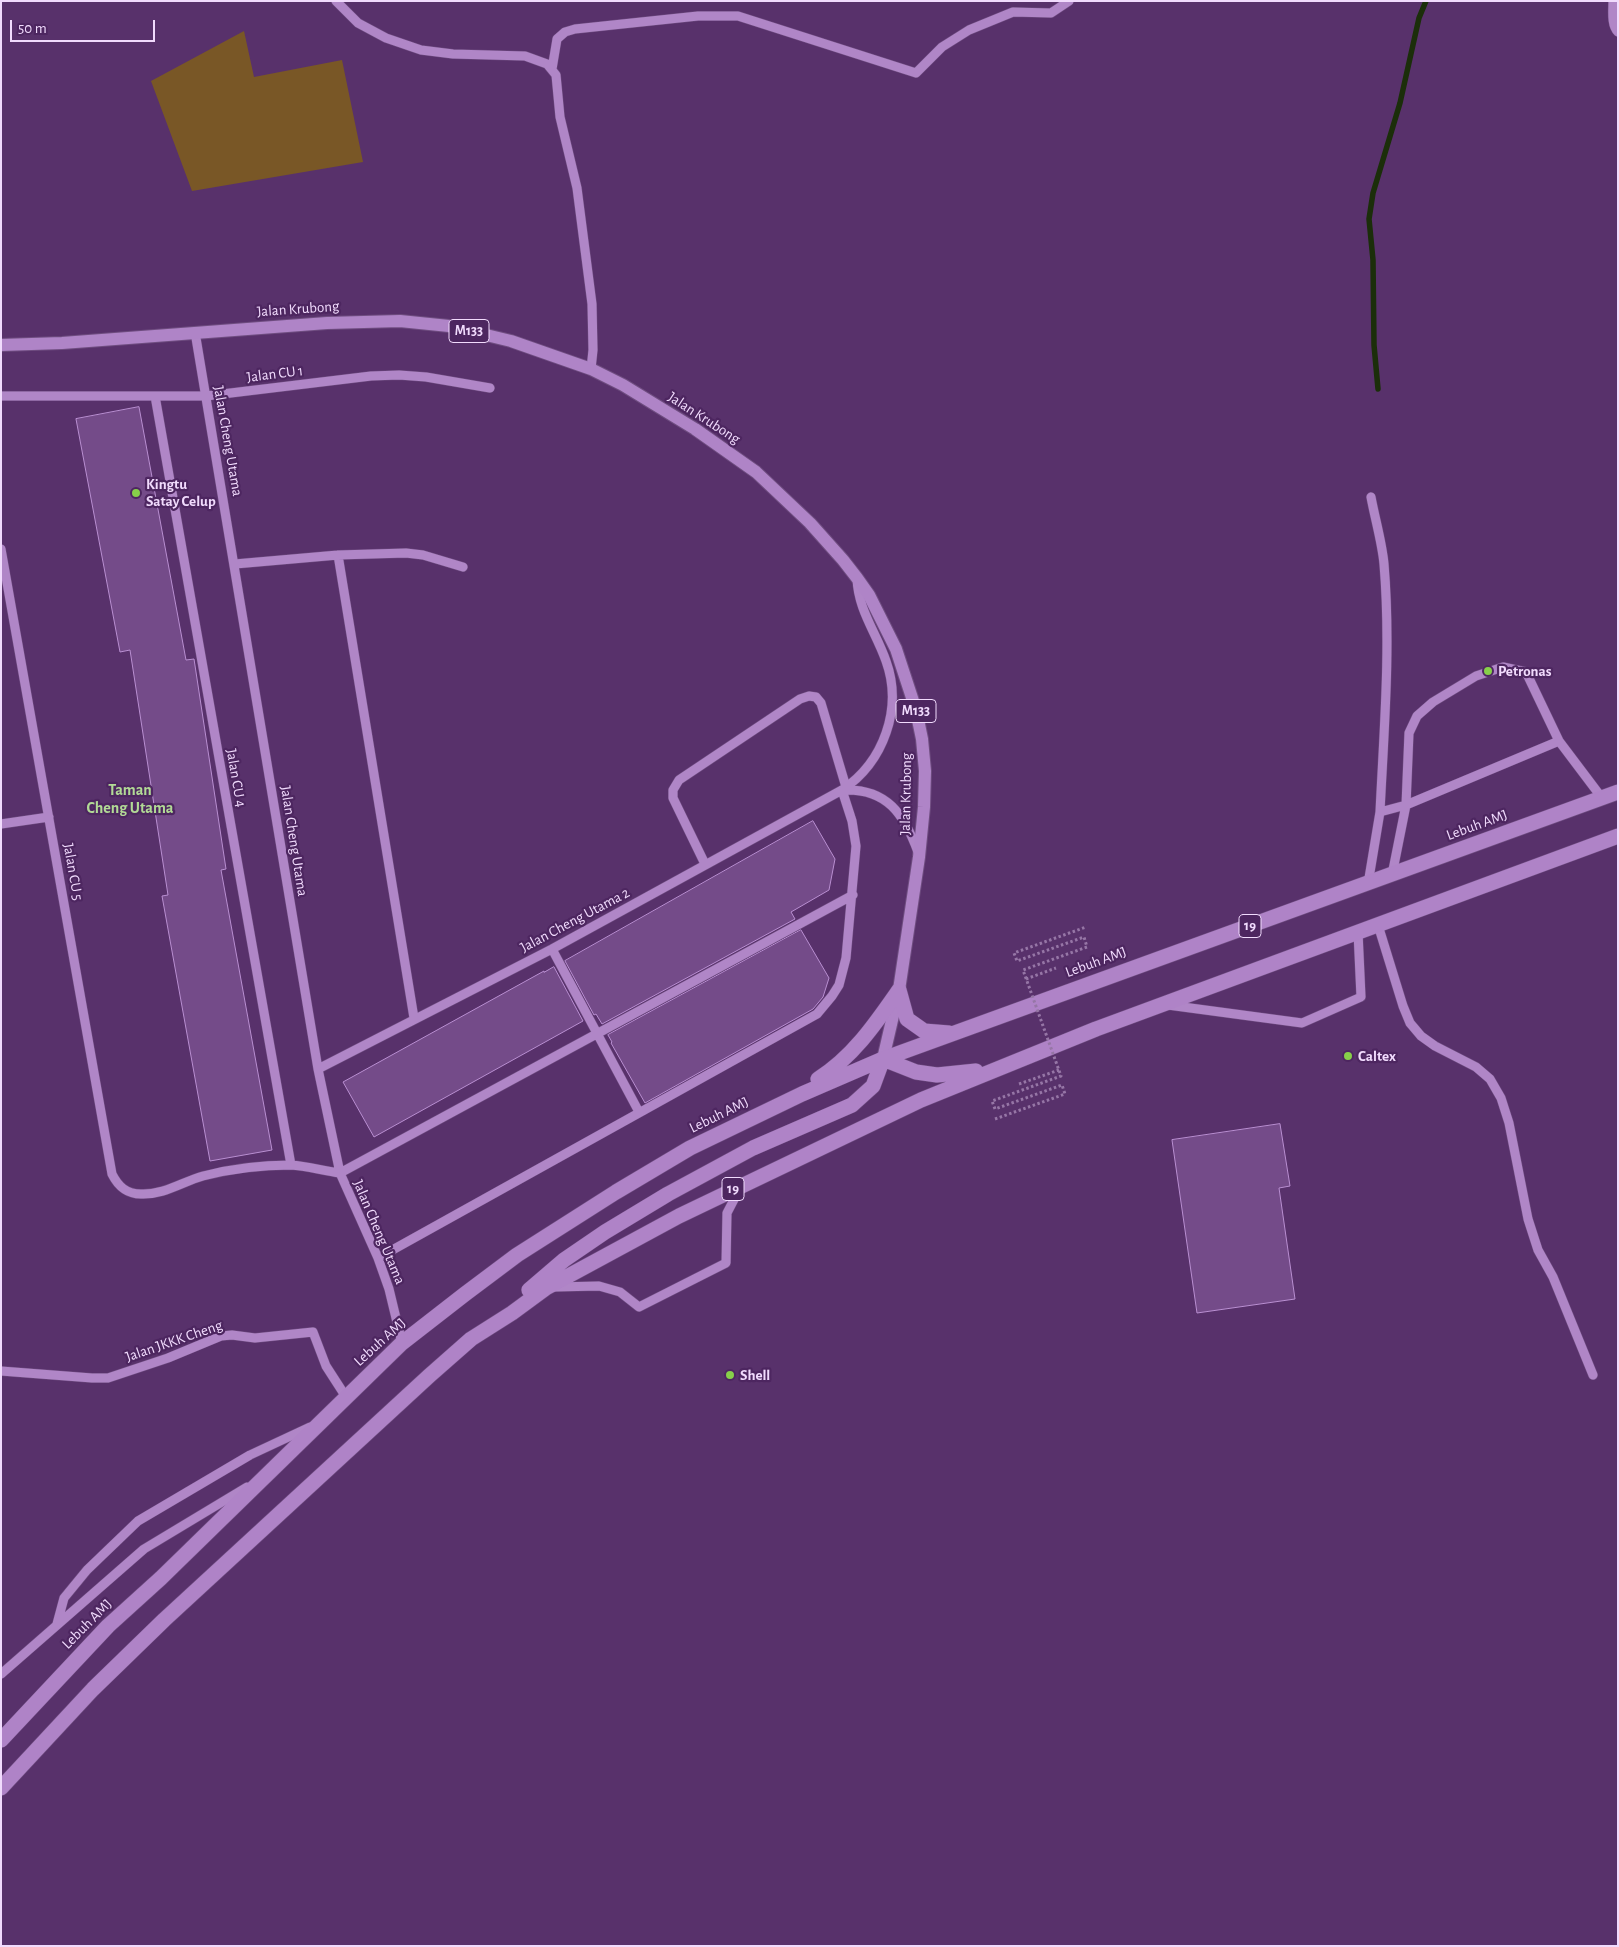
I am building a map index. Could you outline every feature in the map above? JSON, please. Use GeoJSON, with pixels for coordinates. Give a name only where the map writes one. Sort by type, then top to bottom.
{"type":"FeatureCollection","features":[{"type":"Feature","properties":{"kind":"highway","name":"Lebuh AMJ"},"geometry":{"type":"LineString","coordinates":[[1,1740],[108,1626],[402,1343],[517,1254],[690,1148],[802,1094],[883,1059],[1618,792]]}},
{"type":"Feature","properties":{"kind":"highway","name":"19"},"geometry":{"type":"LineString","coordinates":[[1,1788],[93,1689],[164,1620],[471,1339],[512,1314],[546,1288],[679,1216],[741,1185],[921,1100],[992,1070],[1162,1004],[1618,836]]}},
{"type":"Feature","properties":{"kind":"highway"},"geometry":{"type":"LineString","coordinates":[[899,990],[907,1019],[924,1031],[953,1034]]}},
{"type":"Feature","properties":{"kind":"highway"},"geometry":{"type":"LineString","coordinates":[[757,1116],[833,1070],[869,1033],[899,990]]}},
{"type":"Feature","properties":{"kind":"highway"},"geometry":{"type":"LineString","coordinates":[[471,1339],[564,1260],[605,1232],[668,1194],[753,1148],[852,1105],[873,1086],[883,1059],[916,1072],[937,1075],[992,1070]]}},
{"type":"Feature","properties":{"kind":"main road","name":"Jalan Krubong"},"geometry":{"type":"LineString","coordinates":[[1,345],[62,343],[327,323],[419,322],[449,326],[511,341],[591,369],[623,385],[695,429],[756,472],[810,523],[869,595],[896,648],[916,710],[922,739],[925,771],[920,857],[899,990],[883,1059]]}},
{"type":"Feature","properties":{"kind":"street"},"geometry":{"type":"LineString","coordinates":[[336,1],[358,23],[386,38],[421,50],[453,54],[525,56],[547,64],[552,69],[556,75],[560,117],[577,188],[591,295],[593,327],[591,369]]}},
{"type":"Feature","properties":{"kind":"street"},"geometry":{"type":"LineString","coordinates":[[552,69],[557,39],[565,32],[575,29],[714,15],[738,16],[916,73],[942,47],[969,30],[1013,12],[1051,13],[1069,1]]}},
{"type":"Feature","properties":{"kind":"street"},"geometry":{"type":"LineString","coordinates":[[1613,1],[1612,14],[1615,29],[1618,32]]}},
{"type":"Feature","properties":{"kind":"street","name":"Jalan Cheng Utama"},"geometry":{"type":"LineString","coordinates":[[195,332],[318,1069],[340,1173],[378,1258],[397,1317],[402,1343]]}},
{"type":"Feature","properties":{"kind":"street","name":"Jalan CU 1"},"geometry":{"type":"LineString","coordinates":[[1,396],[206,396],[371,376],[399,375],[426,377],[490,388]]}},
{"type":"Feature","properties":{"kind":"street","name":"Jalan CU 4"},"geometry":{"type":"LineString","coordinates":[[155,396],[291,1165]]}},
{"type":"Feature","properties":{"kind":"street"},"geometry":{"type":"LineString","coordinates":[[1368,884],[1380,812],[1387,705],[1387,624],[1384,562],[1371,496]]}},
{"type":"Feature","properties":{"kind":"street","name":"Jalan CU 5"},"geometry":{"type":"LineString","coordinates":[[1,549],[5,601],[49,817],[112,1174],[118,1186],[128,1192],[154,1194],[203,1176],[227,1171],[291,1165]]}},
{"type":"Feature","properties":{"kind":"street"},"geometry":{"type":"LineString","coordinates":[[235,564],[338,555],[406,553],[423,554],[464,567]]}},
{"type":"Feature","properties":{"kind":"street"},"geometry":{"type":"LineString","coordinates":[[338,555],[414,1018]]}},
{"type":"Feature","properties":{"kind":"street","name":"Jalan Cheng Utama 2"},"geometry":{"type":"LineString","coordinates":[[318,1069],[552,948],[844,788],[864,772],[874,760],[883,744],[892,705],[891,686],[886,662],[862,609],[858,594],[857,578]]}},
{"type":"Feature","properties":{"kind":"street"},"geometry":{"type":"LineString","coordinates":[[1392,875],[1406,804],[1410,733],[1417,716],[1433,702],[1476,676],[1503,667],[1526,672],[1559,741],[1602,798]]}},
{"type":"Feature","properties":{"kind":"street"},"geometry":{"type":"LineString","coordinates":[[378,1258],[817,1014],[832,996],[839,985],[846,958],[856,846],[844,788],[821,703],[816,697],[808,696],[800,699],[679,780],[673,790],[673,798],[705,864]]}},
{"type":"Feature","properties":{"kind":"street"},"geometry":{"type":"LineString","coordinates":[[1380,812],[1406,804],[1559,741]]}},
{"type":"Feature","properties":{"kind":"street"},"geometry":{"type":"LineString","coordinates":[[844,788],[866,792],[883,798],[895,809],[905,823],[920,857]]}},
{"type":"Feature","properties":{"kind":"street"},"geometry":{"type":"LineString","coordinates":[[1,824],[49,817]]}},
{"type":"Feature","properties":{"kind":"street"},"geometry":{"type":"LineString","coordinates":[[291,1165],[340,1173],[853,895]]}},
{"type":"Feature","properties":{"kind":"street"},"geometry":{"type":"LineString","coordinates":[[1378,926],[1410,1023],[1421,1036],[1435,1046],[1476,1067],[1490,1079],[1501,1098],[1509,1123],[1528,1219],[1538,1250],[1553,1277],[1593,1375]]}},
{"type":"Feature","properties":{"kind":"street"},"geometry":{"type":"LineString","coordinates":[[1162,1004],[1302,1023],[1361,996],[1358,932]]}},
{"type":"Feature","properties":{"kind":"street"},"geometry":{"type":"LineString","coordinates":[[552,948],[639,1112]]}},
{"type":"Feature","properties":{"kind":"street"},"geometry":{"type":"LineString","coordinates":[[546,1288],[574,1285],[599,1286],[620,1292],[639,1307],[726,1262],[727,1213],[741,1185]]}},
{"type":"Feature","properties":{"kind":"street","name":"Jalan JKKK Cheng"},"geometry":{"type":"LineString","coordinates":[[1,1371],[108,1378],[168,1358],[221,1336],[232,1335],[255,1338],[312,1332],[326,1366],[346,1397]]}},
{"type":"Feature","properties":{"kind":"street"},"geometry":{"type":"LineString","coordinates":[[57,1624],[64,1598],[87,1570],[138,1521],[250,1454],[320,1423]]}},
{"type":"Feature","properties":{"kind":"street"},"geometry":{"type":"LineString","coordinates":[[1,1674],[144,1549],[259,1480]]}},
{"type":"Feature","properties":{"kind":"path"},"geometry":{"type":"LineString","coordinates":[[995,1119],[1065,1094],[1062,1085],[995,1109],[992,1101],[1061,1076],[1023,970],[1088,947],[1084,936],[1017,961],[1014,954],[1086,927]]}},
{"type":"Feature","properties":{"kind":"path"},"geometry":{"type":"LineString","coordinates":[[1026,979],[1056,968]]}},
{"type":"Feature","properties":{"kind":"path"},"geometry":{"type":"LineString","coordinates":[[1019,1084],[1059,1070]]}},
{"type":"Feature","properties":{"kind":"shaded area"},"geometry":{"type":"Polygon","coordinates":[[[244,31],[254,77],[342,60],[363,162],[192,191],[151,81],[244,31]]]}},
{"type":"Feature","properties":{"kind":"building"},"geometry":{"type":"Polygon","coordinates":[[[139,407],[186,660],[194,659],[226,869],[221,870],[272,1150],[210,1161],[162,896],[168,895],[130,650],[120,652],[76,419],[139,407]]]}},
{"type":"Feature","properties":{"kind":"building"},"geometry":{"type":"Polygon","coordinates":[[[813,821],[835,859],[829,890],[791,912],[795,919],[602,1024],[596,1014],[594,1015],[565,961],[813,821]]]}},
{"type":"Feature","properties":{"kind":"building"},"geometry":{"type":"Polygon","coordinates":[[[801,930],[829,978],[823,997],[813,1009],[645,1103],[608,1035],[801,930]]]}},
{"type":"Feature","properties":{"kind":"building"},"geometry":{"type":"Polygon","coordinates":[[[554,967],[583,1021],[374,1137],[343,1082],[554,967]]]}},
{"type":"Feature","properties":{"kind":"building"},"geometry":{"type":"Polygon","coordinates":[[[1280,1124],[1290,1186],[1279,1188],[1295,1299],[1197,1313],[1172,1140],[1280,1124]]]}},
{"type":"Feature","properties":{"kind":"waterway"},"geometry":{"type":"LineString","coordinates":[[1378,389],[1374,345],[1373,260],[1369,219],[1373,193],[1400,103],[1419,18],[1426,1]]}},
{"type":"Feature","properties":{"kind":"place","name":"Kingtu Satay Celup"},"geometry":{"type":"Point","coordinates":[136,493]}},
{"type":"Feature","properties":{"kind":"place","name":"Petronas"},"geometry":{"type":"Point","coordinates":[1488,671]}},
{"type":"Feature","properties":{"kind":"place","name":"Caltex"},"geometry":{"type":"Point","coordinates":[1348,1056]}},
{"type":"Feature","properties":{"kind":"place","name":"Shell"},"geometry":{"type":"Point","coordinates":[730,1375]}},
{"type":"Feature","properties":{"kind":"district","name":"Taman Cheng Utama"},"geometry":{"type":"Point","coordinates":[130,799]}}]}
